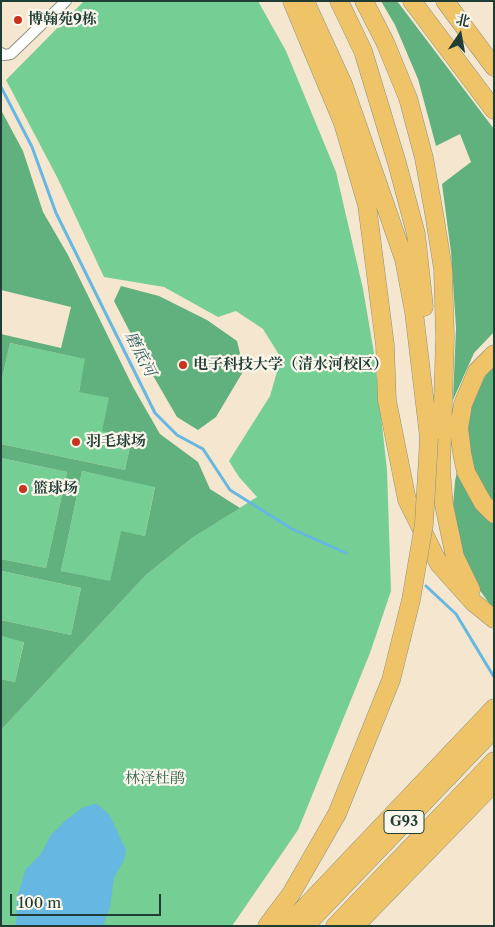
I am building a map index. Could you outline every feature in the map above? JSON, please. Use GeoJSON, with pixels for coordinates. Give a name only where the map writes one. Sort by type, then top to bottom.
{"type":"FeatureCollection","features":[{"type":"Feature","properties":{"kind":"highway"},"geometry":{"type":"LineString","coordinates":[[292,1],[343,123],[367,205],[376,260],[385,346],[387,400],[407,500],[439,564],[473,602],[494,619]]}},
{"type":"Feature","properties":{"kind":"highway"},"geometry":{"type":"LineString","coordinates":[[305,1],[342,84],[404,259],[414,312],[429,438]]}},
{"type":"Feature","properties":{"kind":"highway"},"geometry":{"type":"LineString","coordinates":[[267,926],[290,894],[337,814],[391,680],[411,600],[424,524],[429,438],[427,337],[416,234],[397,163],[363,51],[339,1]]}},
{"type":"Feature","properties":{"kind":"highway"},"geometry":{"type":"LineString","coordinates":[[364,1],[385,42],[408,98],[424,158],[434,213],[442,269],[445,371],[441,471],[448,530],[463,575],[473,592],[494,619]]}},
{"type":"Feature","properties":{"kind":"highway"},"geometry":{"type":"LineString","coordinates":[[412,1],[494,110]]}},
{"type":"Feature","properties":{"kind":"highway"},"geometry":{"type":"LineString","coordinates":[[445,1],[494,67]]}},
{"type":"Feature","properties":{"kind":"highway"},"geometry":{"type":"LineString","coordinates":[[494,354],[477,371],[463,404],[459,428],[466,472],[483,503],[494,514]]}},
{"type":"Feature","properties":{"kind":"highway"},"geometry":{"type":"LineString","coordinates":[[287,926],[308,916],[494,708]]}},
{"type":"Feature","properties":{"kind":"highway","name":"G93"},"geometry":{"type":"LineString","coordinates":[[308,916],[494,729]]}},
{"type":"Feature","properties":{"kind":"highway","name":"G93"},"geometry":{"type":"LineString","coordinates":[[335,926],[494,761]]}},
{"type":"Feature","properties":{"kind":"highway"},"geometry":{"type":"LineString","coordinates":[[355,926],[491,787]]}},
{"type":"Feature","properties":{"kind":"street"},"geometry":{"type":"LineString","coordinates":[[1,53],[4,55],[11,54],[66,1]]}},
{"type":"Feature","properties":{"kind":"green space","name":"林泽杜鹃"},"geometry":{"type":"Polygon","coordinates":[[[84,1],[258,1],[286,51],[336,172],[363,289],[374,353],[387,470],[391,591],[370,653],[298,830],[232,926],[1,926],[1,730],[146,575],[192,538],[257,497],[239,477],[229,461],[270,396],[281,358],[263,329],[236,311],[218,317],[164,287],[104,277],[58,179],[6,80],[84,1]]]}},
{"type":"Feature","properties":{"kind":"green space"},"geometry":{"type":"Polygon","coordinates":[[[381,1],[397,1],[494,129],[494,332],[474,353],[453,400],[456,328],[451,252],[442,184],[471,162],[460,134],[436,146],[418,79],[395,25],[381,1]]]}},
{"type":"Feature","properties":{"kind":"green space"},"geometry":{"type":"Polygon","coordinates":[[[1,110],[23,151],[43,212],[68,255],[133,387],[160,434],[198,462],[210,489],[240,508],[192,538],[146,575],[1,730],[1,679],[15,682],[24,642],[1,636],[1,620],[71,635],[81,588],[1,572],[1,559],[46,568],[67,472],[1,458],[1,444],[125,470],[132,437],[102,431],[109,398],[79,392],[85,359],[10,343],[1,383],[1,334],[61,348],[71,307],[1,290],[1,110]],[[82,471],[61,571],[110,581],[121,531],[145,536],[155,487],[82,471]]]}},
{"type":"Feature","properties":{"kind":"green space"},"geometry":{"type":"Polygon","coordinates":[[[121,286],[159,296],[207,320],[237,341],[244,370],[216,417],[198,430],[177,417],[148,367],[114,301],[121,286]]]}},
{"type":"Feature","properties":{"kind":"green space"},"geometry":{"type":"Polygon","coordinates":[[[10,343],[86,359],[79,391],[109,398],[132,437],[125,470],[1,444],[1,383],[10,343]]]}},
{"type":"Feature","properties":{"kind":"green space"},"geometry":{"type":"Polygon","coordinates":[[[494,364],[494,610],[471,578],[452,519],[455,481],[471,407],[477,388],[494,364]]]}},
{"type":"Feature","properties":{"kind":"green space"},"geometry":{"type":"Polygon","coordinates":[[[1,458],[67,472],[46,568],[1,559],[1,458]]]}},
{"type":"Feature","properties":{"kind":"green space"},"geometry":{"type":"Polygon","coordinates":[[[82,471],[155,486],[145,536],[121,532],[110,582],[61,571],[82,471]]]}},
{"type":"Feature","properties":{"kind":"green space"},"geometry":{"type":"Polygon","coordinates":[[[2,571],[81,588],[71,635],[1,620],[2,571]]]}},
{"type":"Feature","properties":{"kind":"green space"},"geometry":{"type":"Polygon","coordinates":[[[1,636],[24,641],[15,682],[1,679],[1,636]]]}},
{"type":"Feature","properties":{"kind":"water"},"geometry":{"type":"Polygon","coordinates":[[[94,804],[99,805],[110,816],[126,850],[124,860],[114,878],[110,907],[103,926],[16,926],[18,894],[26,869],[41,854],[51,835],[65,821],[82,808],[94,804]]]}},
{"type":"Feature","properties":{"kind":"waterway","name":"磨底河"},"geometry":{"type":"LineString","coordinates":[[1,87],[32,147],[56,213],[155,413],[177,435],[203,449],[230,490],[292,529],[346,553]]}},
{"type":"Feature","properties":{"kind":"waterway","name":"磨底河"},"geometry":{"type":"LineString","coordinates":[[426,586],[456,614],[494,677]]}},
{"type":"Feature","properties":{"kind":"place","name":"博翰苑9栋"},"geometry":{"type":"Point","coordinates":[18,20]}},
{"type":"Feature","properties":{"kind":"place","name":"电子科技大学（清水河校区）"},"geometry":{"type":"Point","coordinates":[183,365]}},
{"type":"Feature","properties":{"kind":"place","name":"羽毛球场"},"geometry":{"type":"Point","coordinates":[76,442]}},
{"type":"Feature","properties":{"kind":"place","name":"篮球场"},"geometry":{"type":"Point","coordinates":[23,489]}}]}
